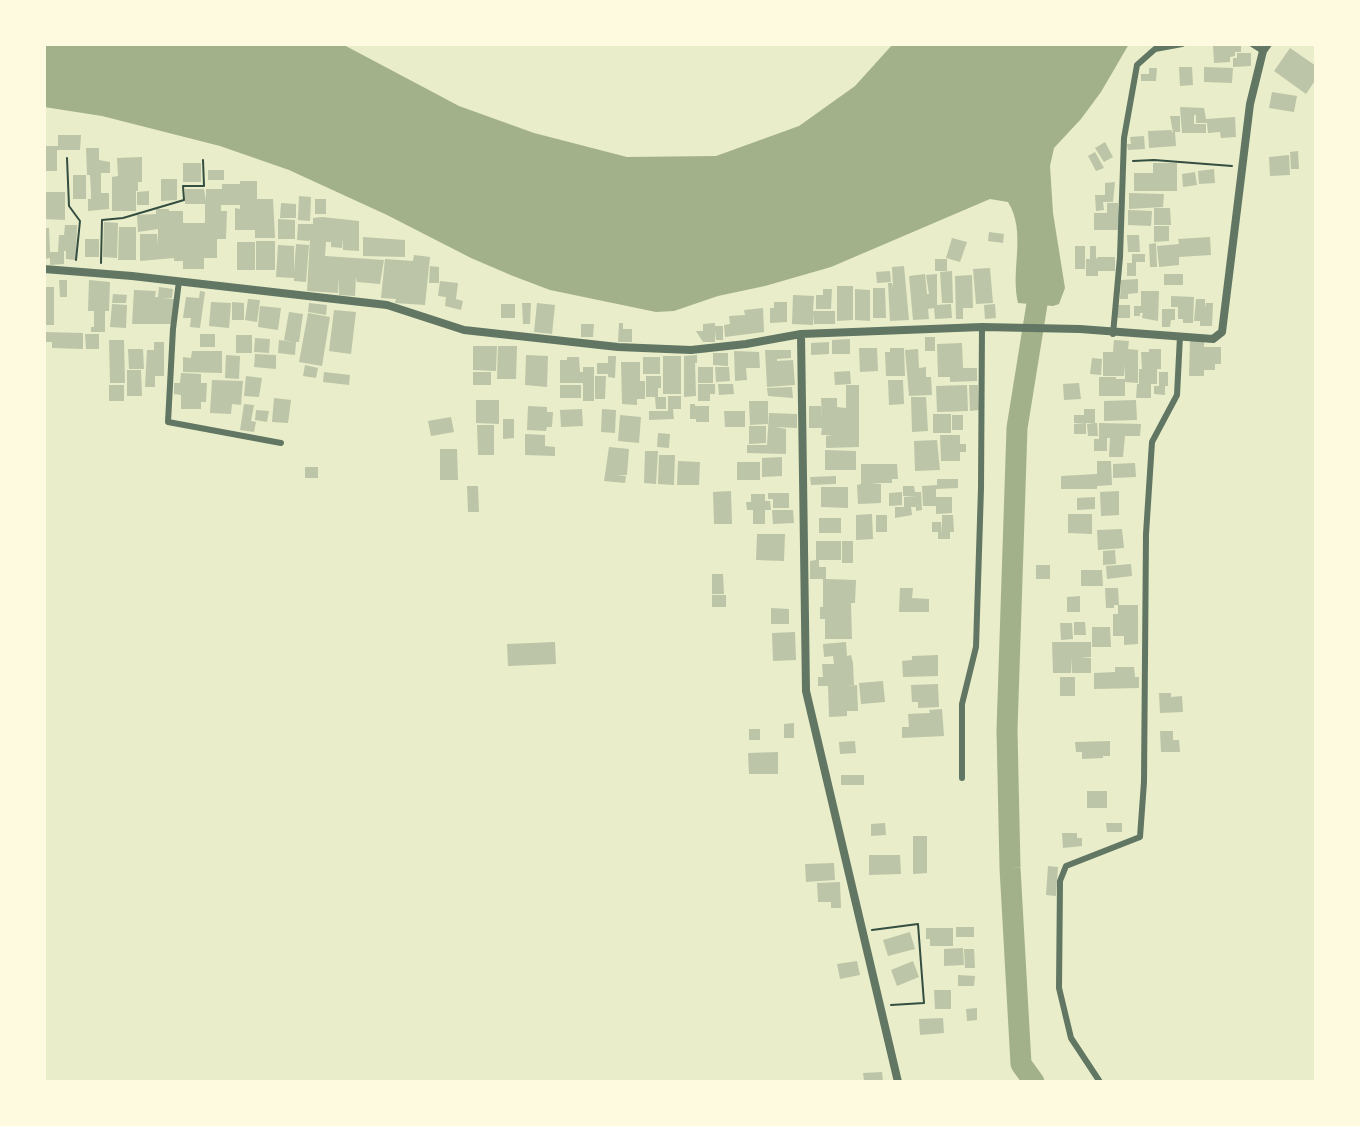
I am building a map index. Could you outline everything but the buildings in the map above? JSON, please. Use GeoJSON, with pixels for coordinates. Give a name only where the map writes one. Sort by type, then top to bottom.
{"type":"FeatureCollection","features":[{"type":"Feature","properties":{"kind":"street"},"geometry":{"type":"LineString","coordinates":[[1113,334],[1120,257],[1124,138],[1137,65],[1155,49],[1182,44]]}},
{"type":"Feature","properties":{"kind":"street"},"geometry":{"type":"LineString","coordinates":[[44,269],[179,281],[387,305],[464,330],[587,344],[691,350],[801,334],[982,327],[1213,339],[1222,332],[1250,104],[1265,48],[1252,44]]}},
{"type":"Feature","properties":{"kind":"street"},"geometry":{"type":"LineString","coordinates":[[179,281],[173,329],[168,422],[281,443]]}},
{"type":"Feature","properties":{"kind":"street"},"geometry":{"type":"LineString","coordinates":[[962,778],[962,704],[976,647],[982,327]]}},
{"type":"Feature","properties":{"kind":"street"},"geometry":{"type":"LineString","coordinates":[[801,334],[806,691],[864,930],[892,1066],[898,1082]]}},
{"type":"Feature","properties":{"kind":"street"},"geometry":{"type":"LineString","coordinates":[[1100,1082],[1070,1038],[1059,988],[1060,881],[1066,866],[1140,837],[1144,782],[1146,534],[1152,442],[1177,395],[1180,336]]}},
{"type":"Feature","properties":{"kind":"path"},"geometry":{"type":"LineString","coordinates":[[67,158],[69,206],[80,221],[75,271]]}},
{"type":"Feature","properties":{"kind":"path"},"geometry":{"type":"LineString","coordinates":[[100,274],[102,220],[122,218],[184,200],[183,186],[204,186],[204,160]]}},
{"type":"Feature","properties":{"kind":"path"},"geometry":{"type":"LineString","coordinates":[[1124,161],[1154,160],[1243,167]]}},
{"type":"Feature","properties":{"kind":"path"},"geometry":{"type":"LineString","coordinates":[[864,930],[918,925],[924,1003],[881,1006]]}},
{"type":"Feature","properties":{"kind":"shaded area"},"geometry":{"type":"Polygon","coordinates":[[[44,44],[342,44],[459,106],[534,133],[627,157],[716,156],[799,126],[855,86],[893,44],[1129,44],[1101,92],[1054,148],[1050,166],[1053,213],[1065,288],[1059,304],[1053,306],[1018,303],[1014,214],[1008,202],[990,199],[831,267],[718,296],[674,311],[656,312],[550,290],[513,276],[289,170],[220,146],[102,116],[44,107],[44,44]]]}},
{"type":"Feature","properties":{"kind":"waterway"},"geometry":{"type":"LineString","coordinates":[[1034,1082],[1021,1064],[1010,868],[1007,730],[1017,428],[1041,279]]}}]}
